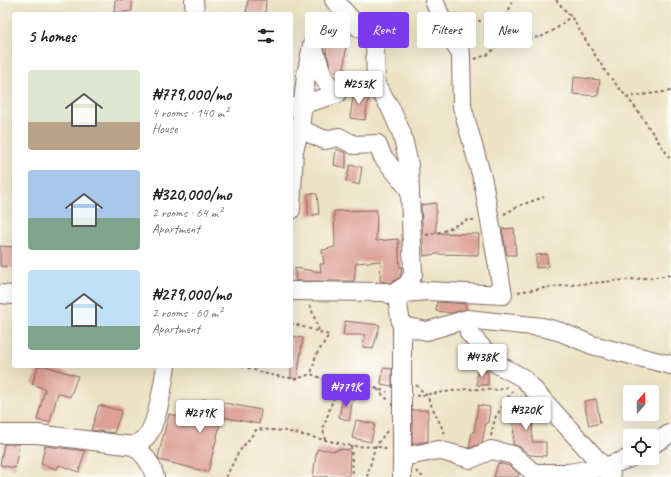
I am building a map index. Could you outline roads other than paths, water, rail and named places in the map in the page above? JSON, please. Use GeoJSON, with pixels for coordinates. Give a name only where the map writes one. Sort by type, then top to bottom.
{"type":"FeatureCollection","features":[{"type":"Feature","properties":{"kind":"street"},"geometry":{"type":"LineString","coordinates":[[194,0],[195,12]]}},
{"type":"Feature","properties":{"kind":"street"},"geometry":{"type":"LineString","coordinates":[[334,0],[358,27],[369,33],[375,43],[376,85],[390,107],[402,134],[409,165],[412,274],[408,284],[393,294]]}},
{"type":"Feature","properties":{"kind":"street"},"geometry":{"type":"LineString","coordinates":[[298,291],[386,292],[393,294],[428,291],[503,295],[483,180],[462,106],[461,54],[447,33],[434,1]]}},
{"type":"Feature","properties":{"kind":"street"},"geometry":{"type":"LineString","coordinates":[[293,170],[294,150],[300,129],[297,106]]}},
{"type":"Feature","properties":{"kind":"street"},"geometry":{"type":"LineString","coordinates":[[300,129],[325,140],[339,137],[354,145],[377,144],[384,157],[409,189]]}},
{"type":"Feature","properties":{"kind":"street"},"geometry":{"type":"LineString","coordinates":[[0,294],[12,295]]}},
{"type":"Feature","properties":{"kind":"street"},"geometry":{"type":"LineString","coordinates":[[393,294],[398,303],[402,326],[401,395],[404,457],[402,477]]}},
{"type":"Feature","properties":{"kind":"street"},"geometry":{"type":"LineString","coordinates":[[402,326],[427,331],[467,319],[536,327],[561,332],[592,345],[671,365]]}},
{"type":"Feature","properties":{"kind":"street"},"geometry":{"type":"LineString","coordinates":[[467,319],[469,332],[497,364],[523,378],[608,472]]}},
{"type":"Feature","properties":{"kind":"street"},"geometry":{"type":"LineString","coordinates":[[134,446],[147,436],[151,427],[162,396],[166,368]]}},
{"type":"Feature","properties":{"kind":"street"},"geometry":{"type":"LineString","coordinates":[[659,440],[671,433]]}},
{"type":"Feature","properties":{"kind":"street"},"geometry":{"type":"LineString","coordinates":[[0,434],[37,434],[134,446],[143,453],[152,466],[155,477]]}},
{"type":"Feature","properties":{"kind":"street"},"geometry":{"type":"LineString","coordinates":[[404,457],[438,450],[471,459],[491,450],[513,455],[534,473],[608,472],[623,462]]}}]}
